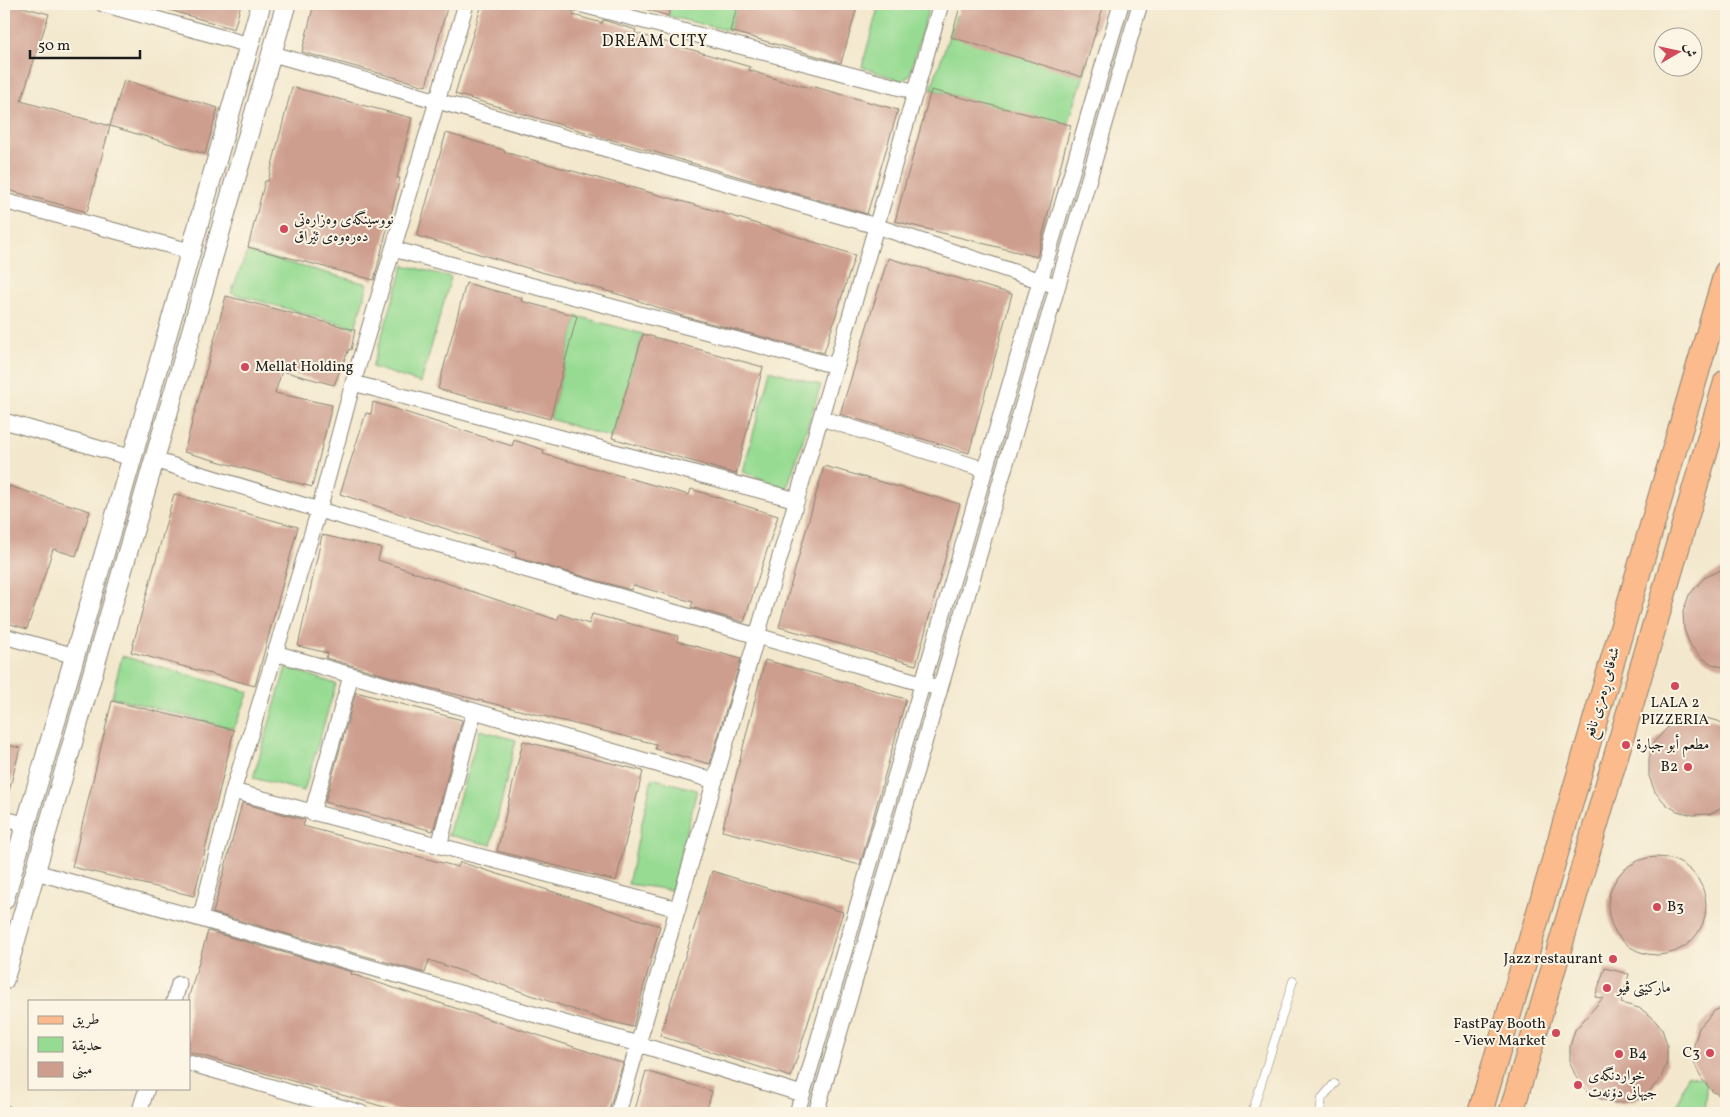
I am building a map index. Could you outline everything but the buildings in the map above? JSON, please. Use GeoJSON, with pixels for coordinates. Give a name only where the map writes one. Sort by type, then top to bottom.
{"type":"FeatureCollection","features":[{"type":"Feature","properties":{"kind":"main road","name":"شەقامی ڕەمزی نافع"},"geometry":{"type":"LineString","coordinates":[[1480,1113],[1726,273]]}},
{"type":"Feature","properties":{"kind":"main road","name":"شەقامی ڕەمزی نافع"},"geometry":{"type":"LineString","coordinates":[[1511,1113],[1636,687],[1723,405],[1726,382]]}},
{"type":"Feature","properties":{"kind":"main road"},"geometry":{"type":"LineString","coordinates":[[1636,583],[1636,598],[1643,605],[1657,604],[1664,594]]}},
{"type":"Feature","properties":{"kind":"main road"},"geometry":{"type":"LineString","coordinates":[[1607,679],[1616,668],[1626,667],[1636,676],[1636,687]]}},
{"type":"Feature","properties":{"kind":"street"},"geometry":{"type":"LineString","coordinates":[[104,4],[249,45]]}},
{"type":"Feature","properties":{"kind":"street"},"geometry":{"type":"LineString","coordinates":[[4,980],[36,872],[154,460],[273,54],[285,8],[261,4],[75,656],[27,818],[10,862],[4,900],[26,905]]}},
{"type":"Feature","properties":{"kind":"street"},"geometry":{"type":"LineString","coordinates":[[200,919],[233,791],[319,510],[393,248],[466,4]]}},
{"type":"Feature","properties":{"kind":"street"},"geometry":{"type":"LineString","coordinates":[[580,4],[916,92]]}},
{"type":"Feature","properties":{"kind":"street"},"geometry":{"type":"LineString","coordinates":[[618,1113],[941,4]]}},
{"type":"Feature","properties":{"kind":"street"},"geometry":{"type":"LineString","coordinates":[[797,1113],[1121,4]]}},
{"type":"Feature","properties":{"kind":"street"},"geometry":{"type":"LineString","coordinates":[[816,1113],[1140,4]]}},
{"type":"Feature","properties":{"kind":"street"},"geometry":{"type":"LineString","coordinates":[[273,54],[438,99],[876,226],[1058,286]]}},
{"type":"Feature","properties":{"kind":"street"},"geometry":{"type":"LineString","coordinates":[[1104,61],[1122,65]]}},
{"type":"Feature","properties":{"kind":"street"},"geometry":{"type":"LineString","coordinates":[[239,82],[263,88]]}},
{"type":"Feature","properties":{"kind":"street"},"geometry":{"type":"LineString","coordinates":[[4,201],[190,251]]}},
{"type":"Feature","properties":{"kind":"street"},"geometry":{"type":"LineString","coordinates":[[393,248],[836,366]]}},
{"type":"Feature","properties":{"kind":"street"},"geometry":{"type":"LineString","coordinates":[[354,383],[797,500]]}},
{"type":"Feature","properties":{"kind":"street"},"geometry":{"type":"LineString","coordinates":[[149,399],[170,406]]}},
{"type":"Feature","properties":{"kind":"street"},"geometry":{"type":"LineString","coordinates":[[821,418],[986,470]]}},
{"type":"Feature","properties":{"kind":"street"},"geometry":{"type":"LineString","coordinates":[[4,421],[132,458]]}},
{"type":"Feature","properties":{"kind":"street"},"geometry":{"type":"LineString","coordinates":[[154,460],[319,510],[941,689]]}},
{"type":"Feature","properties":{"kind":"street"},"geometry":{"type":"LineString","coordinates":[[123,491],[144,497]]}},
{"type":"Feature","properties":{"kind":"street"},"geometry":{"type":"LineString","coordinates":[[4,636],[75,656]]}},
{"type":"Feature","properties":{"kind":"street"},"geometry":{"type":"LineString","coordinates":[[275,654],[715,781]]}},
{"type":"Feature","properties":{"kind":"street"},"geometry":{"type":"LineString","coordinates":[[312,813],[351,676]]}},
{"type":"Feature","properties":{"kind":"street"},"geometry":{"type":"LineString","coordinates":[[439,846],[474,711]]}},
{"type":"Feature","properties":{"kind":"street"},"geometry":{"type":"LineString","coordinates":[[233,791],[678,909]]}},
{"type":"Feature","properties":{"kind":"street"},"geometry":{"type":"LineString","coordinates":[[4,819],[51,819]]}},
{"type":"Feature","properties":{"kind":"street"},"geometry":{"type":"LineString","coordinates":[[36,872],[638,1044],[802,1094]]}},
{"type":"Feature","properties":{"kind":"street"},"geometry":{"type":"LineString","coordinates":[[174,1000],[179,984]]}},
{"type":"Feature","properties":{"kind":"street"},"geometry":{"type":"LineString","coordinates":[[190,1063],[361,1113]]}},
{"type":"Feature","properties":{"kind":"street"},"geometry":{"type":"LineString","coordinates":[[139,1113],[146,1090]]}},
{"type":"Feature","properties":{"kind":"lane"},"geometry":{"type":"LineString","coordinates":[[1252,1113],[1293,981]]}},
{"type":"Feature","properties":{"kind":"lane"},"geometry":{"type":"LineString","coordinates":[[1320,1113],[1322,1098],[1334,1084]]}},
{"type":"Feature","properties":{"kind":"green space"},"geometry":{"type":"Polygon","coordinates":[[[672,4],[738,4],[730,31],[668,16],[672,4]]]}},
{"type":"Feature","properties":{"kind":"green space"},"geometry":{"type":"Polygon","coordinates":[[[879,4],[930,4],[909,77],[906,77],[904,82],[862,67],[879,4]]]}},
{"type":"Feature","properties":{"kind":"green space"},"geometry":{"type":"Polygon","coordinates":[[[956,15],[1088,62],[1067,128],[931,89],[956,15]]]}},
{"type":"Feature","properties":{"kind":"green space"},"geometry":{"type":"Polygon","coordinates":[[[247,252],[368,284],[355,328],[231,293],[247,252]]]}},
{"type":"Feature","properties":{"kind":"green space"},"geometry":{"type":"Polygon","coordinates":[[[404,265],[451,277],[421,383],[372,367],[404,265]]]}},
{"type":"Feature","properties":{"kind":"green space"},"geometry":{"type":"Polygon","coordinates":[[[577,316],[643,334],[612,438],[550,419],[577,316]]]}},
{"type":"Feature","properties":{"kind":"green space"},"geometry":{"type":"Polygon","coordinates":[[[770,370],[821,385],[787,488],[743,472],[770,370]]]}},
{"type":"Feature","properties":{"kind":"green space"},"geometry":{"type":"Polygon","coordinates":[[[122,656],[249,692],[234,729],[112,697],[122,656]]]}},
{"type":"Feature","properties":{"kind":"green space"},"geometry":{"type":"Polygon","coordinates":[[[286,667],[336,684],[304,791],[253,778],[286,667]]]}},
{"type":"Feature","properties":{"kind":"green space"},"geometry":{"type":"Polygon","coordinates":[[[480,730],[516,740],[491,845],[448,835],[480,730]]]}},
{"type":"Feature","properties":{"kind":"green space"},"geometry":{"type":"Polygon","coordinates":[[[652,778],[697,790],[672,890],[628,884],[652,778]]]}},
{"type":"Feature","properties":{"kind":"green space"},"geometry":{"type":"Polygon","coordinates":[[[1687,1075],[1707,1080],[1704,1113],[1675,1113],[1687,1075]]]}},
{"type":"Feature","properties":{"kind":"place","name":"نووسینگەی وەزارەتی دەرەوەی ئێراق"},"geometry":{"type":"Point","coordinates":[284,229]}},
{"type":"Feature","properties":{"kind":"place","name":"Mellat Holding"},"geometry":{"type":"Point","coordinates":[245,367]}},
{"type":"Feature","properties":{"kind":"place","name":"LALA 2 PIZZERIA"},"geometry":{"type":"Point","coordinates":[1675,686]}},
{"type":"Feature","properties":{"kind":"place","name":"مطعم أبو جبارة"},"geometry":{"type":"Point","coordinates":[1626,745]}},
{"type":"Feature","properties":{"kind":"place","name":"B2"},"geometry":{"type":"Point","coordinates":[1688,767]}},
{"type":"Feature","properties":{"kind":"place","name":"B3"},"geometry":{"type":"Point","coordinates":[1657,907]}},
{"type":"Feature","properties":{"kind":"place","name":"Jazz restaurant"},"geometry":{"type":"Point","coordinates":[1613,959]}},
{"type":"Feature","properties":{"kind":"place","name":"مارکێتی ڤیو"},"geometry":{"type":"Point","coordinates":[1607,988]}},
{"type":"Feature","properties":{"kind":"place","name":"FastPay Booth - View Market"},"geometry":{"type":"Point","coordinates":[1556,1033]}},
{"type":"Feature","properties":{"kind":"place","name":"C3"},"geometry":{"type":"Point","coordinates":[1710,1053]}},
{"type":"Feature","properties":{"kind":"place","name":"B4"},"geometry":{"type":"Point","coordinates":[1619,1054]}},
{"type":"Feature","properties":{"kind":"place","name":"خواردنگەی جیهانی دۆنەت"},"geometry":{"type":"Point","coordinates":[1578,1085]}},
{"type":"Feature","properties":{"kind":"district","name":"DREAM CITY"},"geometry":{"type":"Point","coordinates":[655,42]}}]}
